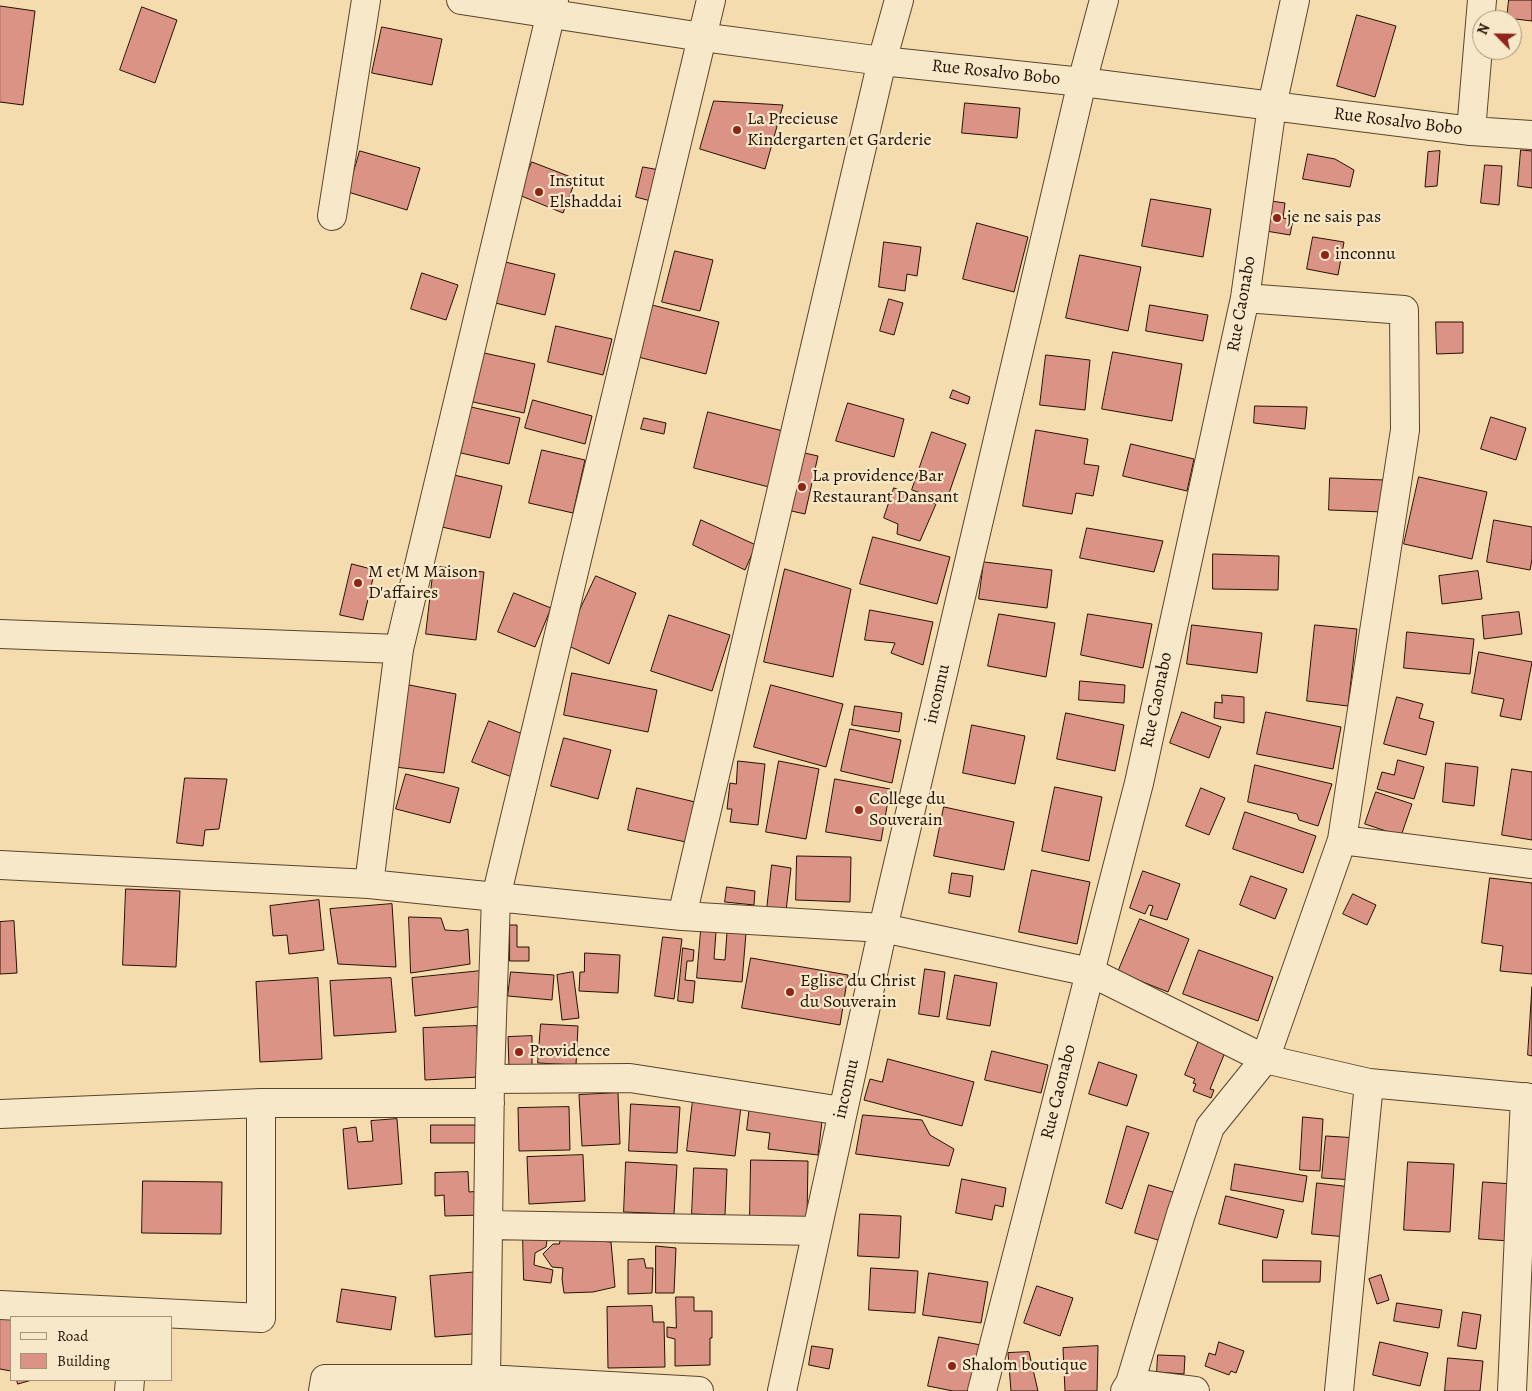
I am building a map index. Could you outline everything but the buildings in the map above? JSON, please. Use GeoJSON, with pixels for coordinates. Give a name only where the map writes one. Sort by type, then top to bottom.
{"type":"FeatureCollection","features":[{"type":"Feature","properties":{"kind":"street"},"geometry":{"type":"LineString","coordinates":[[332,216],[366,0]]}},
{"type":"Feature","properties":{"kind":"street","name":"Rue Rosalvo Bobo"},"geometry":{"type":"LineString","coordinates":[[461,0],[552,7],[702,37],[882,61],[1082,82],[1471,131],[1532,135]]}},
{"type":"Feature","properties":{"kind":"street"},"geometry":{"type":"LineString","coordinates":[[486,1378],[490,1091],[496,897],[712,0]]}},
{"type":"Feature","properties":{"kind":"street"},"geometry":{"type":"LineString","coordinates":[[682,916],[882,61],[899,0]]}},
{"type":"Feature","properties":{"kind":"street","name":"inconnu"},"geometry":{"type":"LineString","coordinates":[[782,1391],[883,928],[1082,82],[1104,0]]}},
{"type":"Feature","properties":{"kind":"street","name":"Rue Caonabo"},"geometry":{"type":"LineString","coordinates":[[982,1391],[1139,783],[1245,298],[1272,106],[1295,0]]}},
{"type":"Feature","properties":{"kind":"street"},"geometry":{"type":"LineString","coordinates":[[1471,131],[1482,0]]}},
{"type":"Feature","properties":{"kind":"street"},"geometry":{"type":"LineString","coordinates":[[369,884],[399,649],[552,7]]}},
{"type":"Feature","properties":{"kind":"street"},"geometry":{"type":"LineString","coordinates":[[1195,1391],[1128,1387],[1210,1127],[1265,1059],[1342,840],[1405,430],[1404,310],[1245,298]]}},
{"type":"Feature","properties":{"kind":"street"},"geometry":{"type":"LineString","coordinates":[[0,634],[399,649]]}},
{"type":"Feature","properties":{"kind":"street"},"geometry":{"type":"LineString","coordinates":[[1342,840],[1532,864]]}},
{"type":"Feature","properties":{"kind":"street"},"geometry":{"type":"LineString","coordinates":[[0,865],[369,884],[682,916],[883,928],[1090,972],[1265,1059],[1369,1083],[1529,1098],[1525,1264],[1512,1391]]}},
{"type":"Feature","properties":{"kind":"street"},"geometry":{"type":"LineString","coordinates":[[0,1114],[490,1091],[630,1078],[842,1111]]}},
{"type":"Feature","properties":{"kind":"street"},"geometry":{"type":"LineString","coordinates":[[1339,1391],[1369,1083]]}},
{"type":"Feature","properties":{"kind":"street"},"geometry":{"type":"LineString","coordinates":[[0,1305],[135,1314],[261,1318],[261,1103]]}},
{"type":"Feature","properties":{"kind":"street"},"geometry":{"type":"LineString","coordinates":[[489,1225],[817,1231]]}},
{"type":"Feature","properties":{"kind":"street"},"geometry":{"type":"LineString","coordinates":[[323,1391],[325,1379],[486,1378],[699,1391]]}},
{"type":"Feature","properties":{"kind":"place","name":"La Precieuse Kindergarten et Garderie"},"geometry":{"type":"Point","coordinates":[737,130]}},
{"type":"Feature","properties":{"kind":"place","name":"Institut Elshaddai"},"geometry":{"type":"Point","coordinates":[539,192]}},
{"type":"Feature","properties":{"kind":"place","name":"je ne sais pas"},"geometry":{"type":"Point","coordinates":[1277,218]}},
{"type":"Feature","properties":{"kind":"place","name":"inconnu"},"geometry":{"type":"Point","coordinates":[1325,255]}},
{"type":"Feature","properties":{"kind":"place","name":"La providence Bar Restaurant Dansant"},"geometry":{"type":"Point","coordinates":[802,487]}},
{"type":"Feature","properties":{"kind":"place","name":"M et M Maison D'affaires"},"geometry":{"type":"Point","coordinates":[358,583]}},
{"type":"Feature","properties":{"kind":"place","name":"College du Souverain"},"geometry":{"type":"Point","coordinates":[859,810]}},
{"type":"Feature","properties":{"kind":"place","name":"Eglise du Christ du Souverain"},"geometry":{"type":"Point","coordinates":[790,992]}},
{"type":"Feature","properties":{"kind":"place","name":"Providence"},"geometry":{"type":"Point","coordinates":[519,1052]}},
{"type":"Feature","properties":{"kind":"place","name":"Shalom boutique"},"geometry":{"type":"Point","coordinates":[952,1366]}}]}
